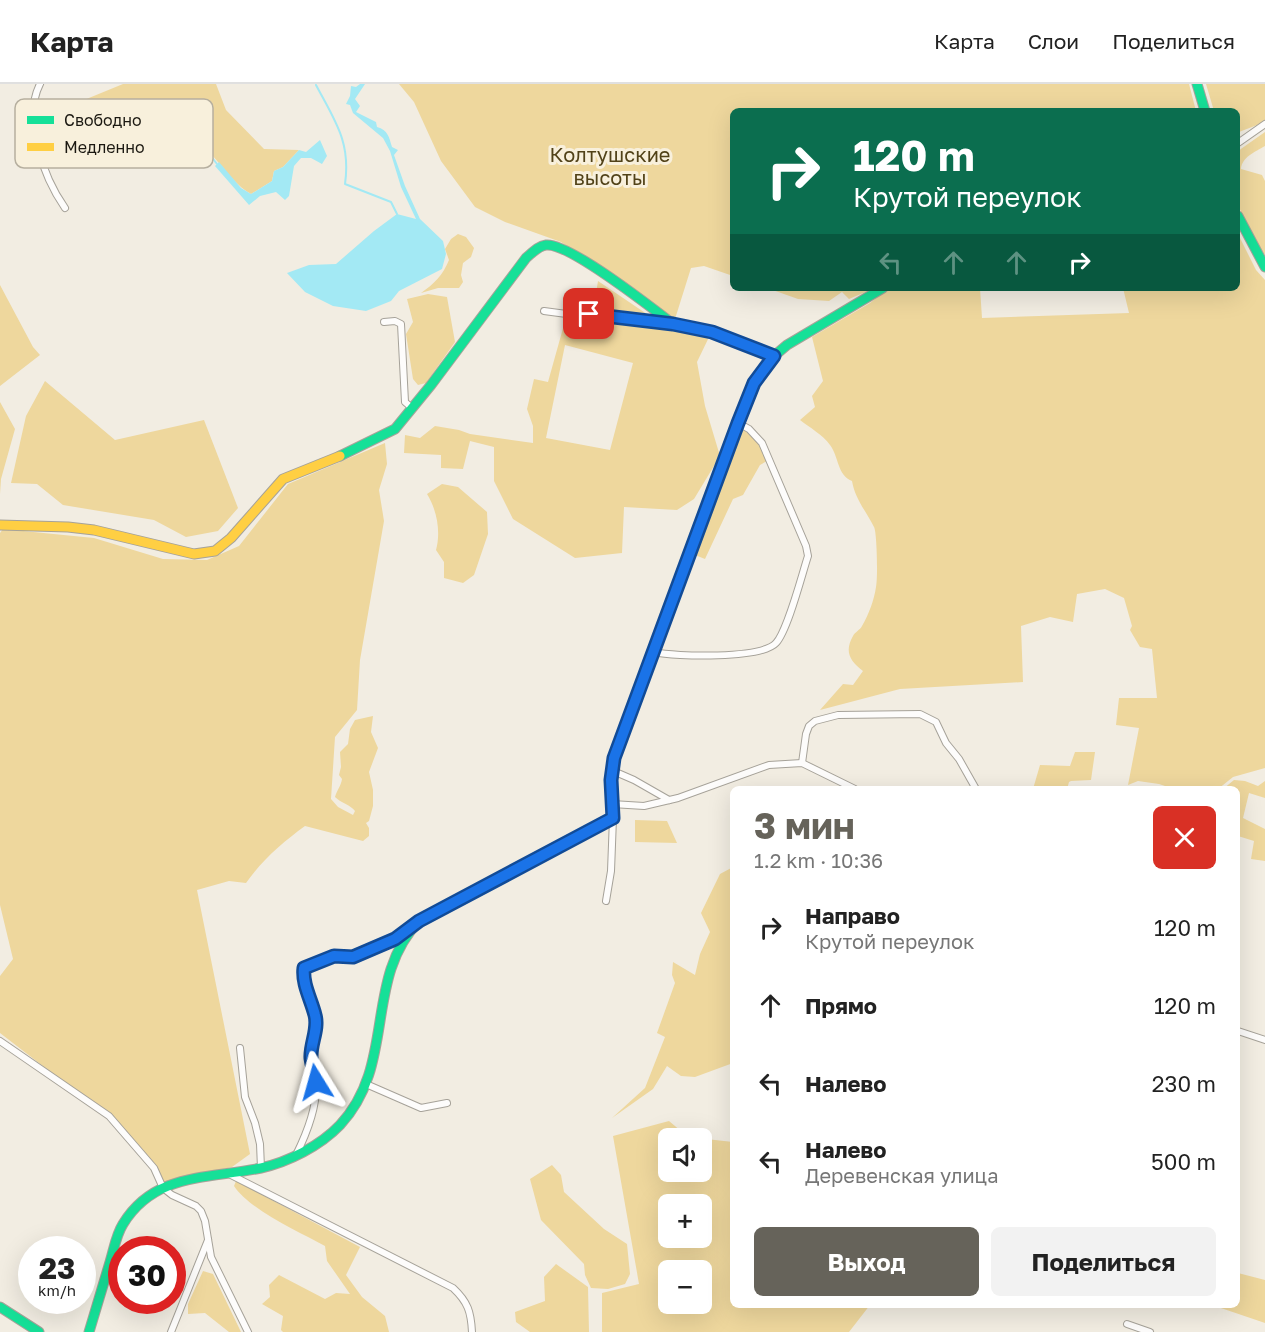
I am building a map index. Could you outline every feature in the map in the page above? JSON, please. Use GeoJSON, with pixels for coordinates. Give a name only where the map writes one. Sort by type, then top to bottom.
{"type":"FeatureCollection","features":[{"type":"Feature","properties":{"kind":"street"},"geometry":{"type":"LineString","coordinates":[[35,99],[40,84]]}},
{"type":"Feature","properties":{"kind":"street"},"geometry":{"type":"LineString","coordinates":[[1197,84],[1203,108]]}},
{"type":"Feature","properties":{"kind":"street"},"geometry":{"type":"LineString","coordinates":[[1240,142],[1265,123]]}},
{"type":"Feature","properties":{"kind":"street"},"geometry":{"type":"LineString","coordinates":[[45,168],[48,180],[65,208]]}},
{"type":"Feature","properties":{"kind":"street"},"geometry":{"type":"LineString","coordinates":[[1240,220],[1265,267]]}},
{"type":"Feature","properties":{"kind":"street"},"geometry":{"type":"LineString","coordinates":[[0,525],[94,530],[194,555],[214,551],[231,538],[283,479],[387,435],[395,429],[526,258],[537,247],[547,244],[557,245],[593,267],[673,324]]}},
{"type":"Feature","properties":{"kind":"street"},"geometry":{"type":"LineString","coordinates":[[606,901],[611,871],[614,758],[754,383],[774,356],[794,340],[878,291]]}},
{"type":"Feature","properties":{"kind":"street"},"geometry":{"type":"LineString","coordinates":[[544,310],[673,324],[712,332],[774,356]]}},
{"type":"Feature","properties":{"kind":"street"},"geometry":{"type":"LineString","coordinates":[[384,322],[394,321],[401,324],[405,402],[412,408]]}},
{"type":"Feature","properties":{"kind":"street"},"geometry":{"type":"LineString","coordinates":[[654,652],[669,656],[692,656],[764,650],[777,642],[783,630],[808,556],[806,546],[762,443],[749,429],[738,423]]}},
{"type":"Feature","properties":{"kind":"street"},"geometry":{"type":"LineString","coordinates":[[802,763],[806,734],[809,726],[815,721],[838,715],[920,714],[936,722],[946,743],[959,759],[974,786]]}},
{"type":"Feature","properties":{"kind":"street"},"geometry":{"type":"LineString","coordinates":[[612,804],[644,806],[669,800],[706,789],[769,765],[802,763],[849,786]]}},
{"type":"Feature","properties":{"kind":"street"},"geometry":{"type":"LineString","coordinates":[[612,770],[669,800]]}},
{"type":"Feature","properties":{"kind":"street"},"geometry":{"type":"LineString","coordinates":[[296,1155],[309,1127],[316,1082],[311,1057],[315,1035],[315,1015],[309,1002],[304,968],[334,956],[353,957],[395,939],[419,921],[613,818]]}},
{"type":"Feature","properties":{"kind":"street"},"geometry":{"type":"LineString","coordinates":[[88,1332],[118,1231],[139,1204],[151,1194],[163,1188],[212,1176],[284,1162],[319,1142],[339,1125],[366,1084],[376,1051],[388,972],[398,947],[411,928]]}},
{"type":"Feature","properties":{"kind":"street"},"geometry":{"type":"LineString","coordinates":[[1240,1032],[1265,1040]]}},
{"type":"Feature","properties":{"kind":"street"},"geometry":{"type":"LineString","coordinates":[[0,1041],[109,1116],[154,1167],[163,1188],[201,1211],[212,1257],[248,1332]]}},
{"type":"Feature","properties":{"kind":"street"},"geometry":{"type":"LineString","coordinates":[[240,1048],[245,1097],[260,1144],[261,1168]]}},
{"type":"Feature","properties":{"kind":"street"},"geometry":{"type":"LineString","coordinates":[[366,1084],[421,1108],[447,1103]]}},
{"type":"Feature","properties":{"kind":"street"},"geometry":{"type":"LineString","coordinates":[[229,1173],[453,1288],[470,1309],[472,1332]]}},
{"type":"Feature","properties":{"kind":"street"},"geometry":{"type":"LineString","coordinates":[[171,1332],[208,1240]]}},
{"type":"Feature","properties":{"kind":"street"},"geometry":{"type":"LineString","coordinates":[[0,1307],[39,1332]]}},
{"type":"Feature","properties":{"kind":"street"},"geometry":{"type":"LineString","coordinates":[[1127,1324],[1150,1332]]}},
{"type":"Feature","properties":{"kind":"green space"},"geometry":{"type":"Polygon","coordinates":[[[123,84],[216,84],[226,110],[264,149],[299,150],[283,167],[274,171],[272,181],[251,194],[242,188],[213,157],[213,99],[86,99],[123,84]]]}},
{"type":"Feature","properties":{"kind":"green space","name":"Колтушские высоты"},"geometry":{"type":"Polygon","coordinates":[[[399,84],[1189,84],[1195,108],[730,108],[730,275],[704,266],[691,268],[675,319],[561,242],[505,222],[475,207],[441,161],[414,102],[399,84]]]}},
{"type":"Feature","properties":{"kind":"green space"},"geometry":{"type":"Polygon","coordinates":[[[1206,84],[1265,84],[1265,122],[1240,132],[1240,108],[1213,108],[1206,84]]]}},
{"type":"Feature","properties":{"kind":"green space"},"geometry":{"type":"Polygon","coordinates":[[[1265,132],[1265,146],[1246,158],[1241,169],[1262,175],[1265,181],[1265,255],[1251,234],[1240,209],[1240,150],[1265,132]]]}},
{"type":"Feature","properties":{"kind":"green space"},"geometry":{"type":"Polygon","coordinates":[[[458,234],[466,237],[474,248],[471,257],[463,263],[461,275],[463,282],[459,288],[438,288],[421,293],[441,275],[449,260],[445,249],[451,239],[458,234]]]}},
{"type":"Feature","properties":{"kind":"green space"},"geometry":{"type":"Polygon","coordinates":[[[1240,238],[1256,270],[1265,280],[1265,768],[1233,777],[1222,786],[1165,786],[1138,781],[1128,785],[1139,728],[1116,725],[1119,698],[1157,698],[1152,649],[1140,647],[1130,630],[1132,626],[1124,598],[1105,589],[1077,594],[1073,622],[1050,617],[1021,626],[1023,682],[900,689],[820,710],[843,684],[853,685],[863,671],[852,660],[849,647],[853,636],[865,621],[873,602],[877,582],[877,556],[874,527],[858,499],[852,481],[844,475],[827,441],[800,420],[815,407],[812,396],[823,381],[812,337],[870,303],[885,291],[980,291],[982,318],[1129,313],[1124,291],[1240,291],[1240,238]]]}},
{"type":"Feature","properties":{"kind":"green space"},"geometry":{"type":"Polygon","coordinates":[[[598,281],[669,329],[711,333],[697,362],[705,406],[720,456],[694,499],[677,510],[624,507],[622,553],[575,558],[513,519],[494,481],[494,447],[470,441],[463,469],[441,468],[441,455],[404,453],[405,435],[420,438],[435,426],[470,434],[533,443],[533,426],[527,409],[534,379],[548,382],[565,321],[590,330],[598,281]],[[565,345],[546,438],[610,450],[633,363],[565,345]]]}},
{"type":"Feature","properties":{"kind":"green space"},"geometry":{"type":"Polygon","coordinates":[[[0,285],[33,347],[40,355],[0,386],[0,285]]]}},
{"type":"Feature","properties":{"kind":"green space"},"geometry":{"type":"Polygon","coordinates":[[[775,291],[868,291],[849,299],[842,292],[829,301],[798,299],[775,291]]]}},
{"type":"Feature","properties":{"kind":"green space"},"geometry":{"type":"Polygon","coordinates":[[[428,294],[447,297],[455,342],[426,383],[418,385],[413,379],[406,334],[413,322],[407,299],[428,294]]]}},
{"type":"Feature","properties":{"kind":"green space"},"geometry":{"type":"Polygon","coordinates":[[[45,381],[115,440],[204,420],[238,508],[218,531],[186,537],[154,520],[63,505],[37,484],[11,483],[26,416],[45,381]]]}},
{"type":"Feature","properties":{"kind":"green space"},"geometry":{"type":"Polygon","coordinates":[[[0,402],[15,429],[1,479],[0,494],[0,402]]]}},
{"type":"Feature","properties":{"kind":"green space"},"geometry":{"type":"Polygon","coordinates":[[[744,427],[759,444],[767,461],[760,465],[743,495],[733,499],[705,559],[695,555],[714,505],[716,492],[744,427]]]}},
{"type":"Feature","properties":{"kind":"green space"},"geometry":{"type":"Polygon","coordinates":[[[385,443],[387,464],[379,490],[384,521],[360,660],[357,710],[335,737],[331,799],[338,807],[353,815],[355,811],[353,809],[335,797],[342,779],[339,775],[340,752],[348,744],[350,729],[355,720],[373,716],[371,732],[378,748],[369,772],[373,790],[373,806],[369,821],[366,823],[369,836],[363,841],[305,826],[273,852],[246,883],[229,881],[197,890],[250,1154],[232,1167],[164,1183],[155,1164],[122,1127],[0,1033],[0,976],[13,959],[0,905],[0,533],[3,529],[94,538],[163,559],[207,560],[239,546],[288,484],[385,443]]]}},
{"type":"Feature","properties":{"kind":"green space"},"geometry":{"type":"Polygon","coordinates":[[[442,484],[458,487],[487,512],[488,534],[474,575],[463,583],[444,578],[444,562],[436,550],[437,521],[427,494],[442,484]]]}},
{"type":"Feature","properties":{"kind":"green space"},"geometry":{"type":"Polygon","coordinates":[[[1075,752],[1095,752],[1091,780],[1071,781],[1068,786],[1034,786],[1040,765],[1070,766],[1075,752]]]}},
{"type":"Feature","properties":{"kind":"green space"},"geometry":{"type":"Polygon","coordinates":[[[1234,780],[1258,786],[1265,781],[1265,798],[1249,793],[1243,818],[1265,829],[1265,861],[1251,859],[1254,841],[1240,837],[1240,786],[1227,786],[1234,780]]]}},
{"type":"Feature","properties":{"kind":"green space"},"geometry":{"type":"Polygon","coordinates":[[[635,820],[667,821],[677,843],[635,842],[635,820]]]}},
{"type":"Feature","properties":{"kind":"green space"},"geometry":{"type":"Polygon","coordinates":[[[730,869],[730,1064],[695,1077],[681,1076],[667,1066],[653,1089],[612,1118],[645,1088],[665,1037],[657,1033],[675,983],[672,975],[673,962],[695,975],[700,954],[710,932],[701,913],[720,874],[730,869]]]}},
{"type":"Feature","properties":{"kind":"green space"},"geometry":{"type":"Polygon","coordinates":[[[669,1121],[677,1128],[658,1128],[658,1182],[712,1182],[712,1140],[730,1142],[730,1308],[868,1308],[849,1332],[602,1332],[602,1293],[639,1284],[613,1136],[669,1121]]]}},
{"type":"Feature","properties":{"kind":"green space"},"geometry":{"type":"Polygon","coordinates":[[[552,1165],[561,1175],[564,1192],[604,1229],[627,1244],[630,1274],[625,1284],[608,1289],[591,1288],[585,1275],[584,1264],[541,1220],[530,1179],[552,1165]]]}},
{"type":"Feature","properties":{"kind":"green space"},"geometry":{"type":"Polygon","coordinates":[[[236,1181],[360,1247],[346,1275],[362,1297],[385,1316],[389,1332],[283,1332],[281,1330],[283,1316],[262,1304],[270,1297],[269,1285],[279,1275],[325,1299],[336,1293],[350,1294],[327,1261],[325,1246],[251,1204],[234,1186],[236,1181]]]}},
{"type":"Feature","properties":{"kind":"green space"},"geometry":{"type":"Polygon","coordinates":[[[556,1264],[588,1287],[589,1332],[530,1332],[516,1322],[515,1312],[545,1301],[544,1277],[556,1264]]]}},
{"type":"Feature","properties":{"kind":"green space"},"geometry":{"type":"Polygon","coordinates":[[[203,1271],[213,1274],[241,1332],[229,1332],[205,1313],[188,1314],[188,1304],[203,1271]]]}},
{"type":"Feature","properties":{"kind":"green space"},"geometry":{"type":"Polygon","coordinates":[[[1240,1274],[1265,1280],[1265,1323],[1221,1308],[1240,1308],[1240,1274]]]}},
{"type":"Feature","properties":{"kind":"water"},"geometry":{"type":"Polygon","coordinates":[[[365,84],[355,99],[360,106],[356,112],[376,122],[377,127],[388,134],[392,147],[398,150],[394,155],[420,219],[443,241],[446,254],[442,269],[399,291],[391,301],[366,311],[333,306],[305,292],[287,273],[309,265],[336,264],[397,214],[416,219],[401,187],[390,151],[383,138],[353,113],[350,105],[346,104],[351,86],[356,87],[365,84]]]}},
{"type":"Feature","properties":{"kind":"water"},"geometry":{"type":"Polygon","coordinates":[[[320,140],[327,156],[322,164],[311,158],[301,158],[294,166],[289,196],[285,200],[276,192],[260,196],[249,205],[215,166],[219,162],[241,188],[251,194],[272,181],[274,171],[283,167],[299,150],[306,152],[320,140]]]}},
{"type":"Feature","properties":{"kind":"waterway"},"geometry":{"type":"LineString","coordinates":[[316,85],[340,132],[346,156],[345,184],[391,202],[397,214]]}},
{"type":"Feature","properties":{"kind":"waterway"},"geometry":{"type":"LineString","coordinates":[[213,159],[217,164]]}},
{"type":"Feature","properties":{"kind":"traffic: fast"},"geometry":{"type":"LineString","coordinates":[[1197,84],[1204,108]]}},
{"type":"Feature","properties":{"kind":"traffic: fast"},"geometry":{"type":"LineString","coordinates":[[1240,220],[1265,267]]}},
{"type":"Feature","properties":{"kind":"traffic: fast"},"geometry":{"type":"LineString","coordinates":[[340,456],[395,429],[431,385],[526,258],[543,246],[557,247],[590,264],[673,324]]}},
{"type":"Feature","properties":{"kind":"traffic: fast"},"geometry":{"type":"LineString","coordinates":[[676,588],[754,383],[774,356],[787,345],[878,291]]}},
{"type":"Feature","properties":{"kind":"traffic: fast"},"geometry":{"type":"LineString","coordinates":[[89,1332],[119,1233],[136,1207],[167,1186],[282,1162],[303,1152],[332,1133],[357,1101],[369,1076],[391,969],[402,944],[419,921],[536,859]]}},
{"type":"Feature","properties":{"kind":"traffic: fast"},"geometry":{"type":"LineString","coordinates":[[0,1307],[39,1332]]}},
{"type":"Feature","properties":{"kind":"traffic: slow"},"geometry":{"type":"LineString","coordinates":[[0,525],[94,530],[194,554],[215,551],[231,538],[283,479],[340,456]]}},
{"type":"Feature","properties":{"kind":"traffic: slow"},"geometry":{"type":"LineString","coordinates":[[536,859],[613,818],[611,780],[614,758],[676,588]]}},
{"type":"Feature","properties":{"kind":"route"},"geometry":{"type":"LineString","coordinates":[[316,1082],[311,1057],[316,1023],[309,1002],[304,968],[334,956],[353,957],[395,939],[419,921],[613,818],[611,780],[614,758],[738,423],[754,383],[774,356],[712,332],[673,324],[589,314]]}}]}
